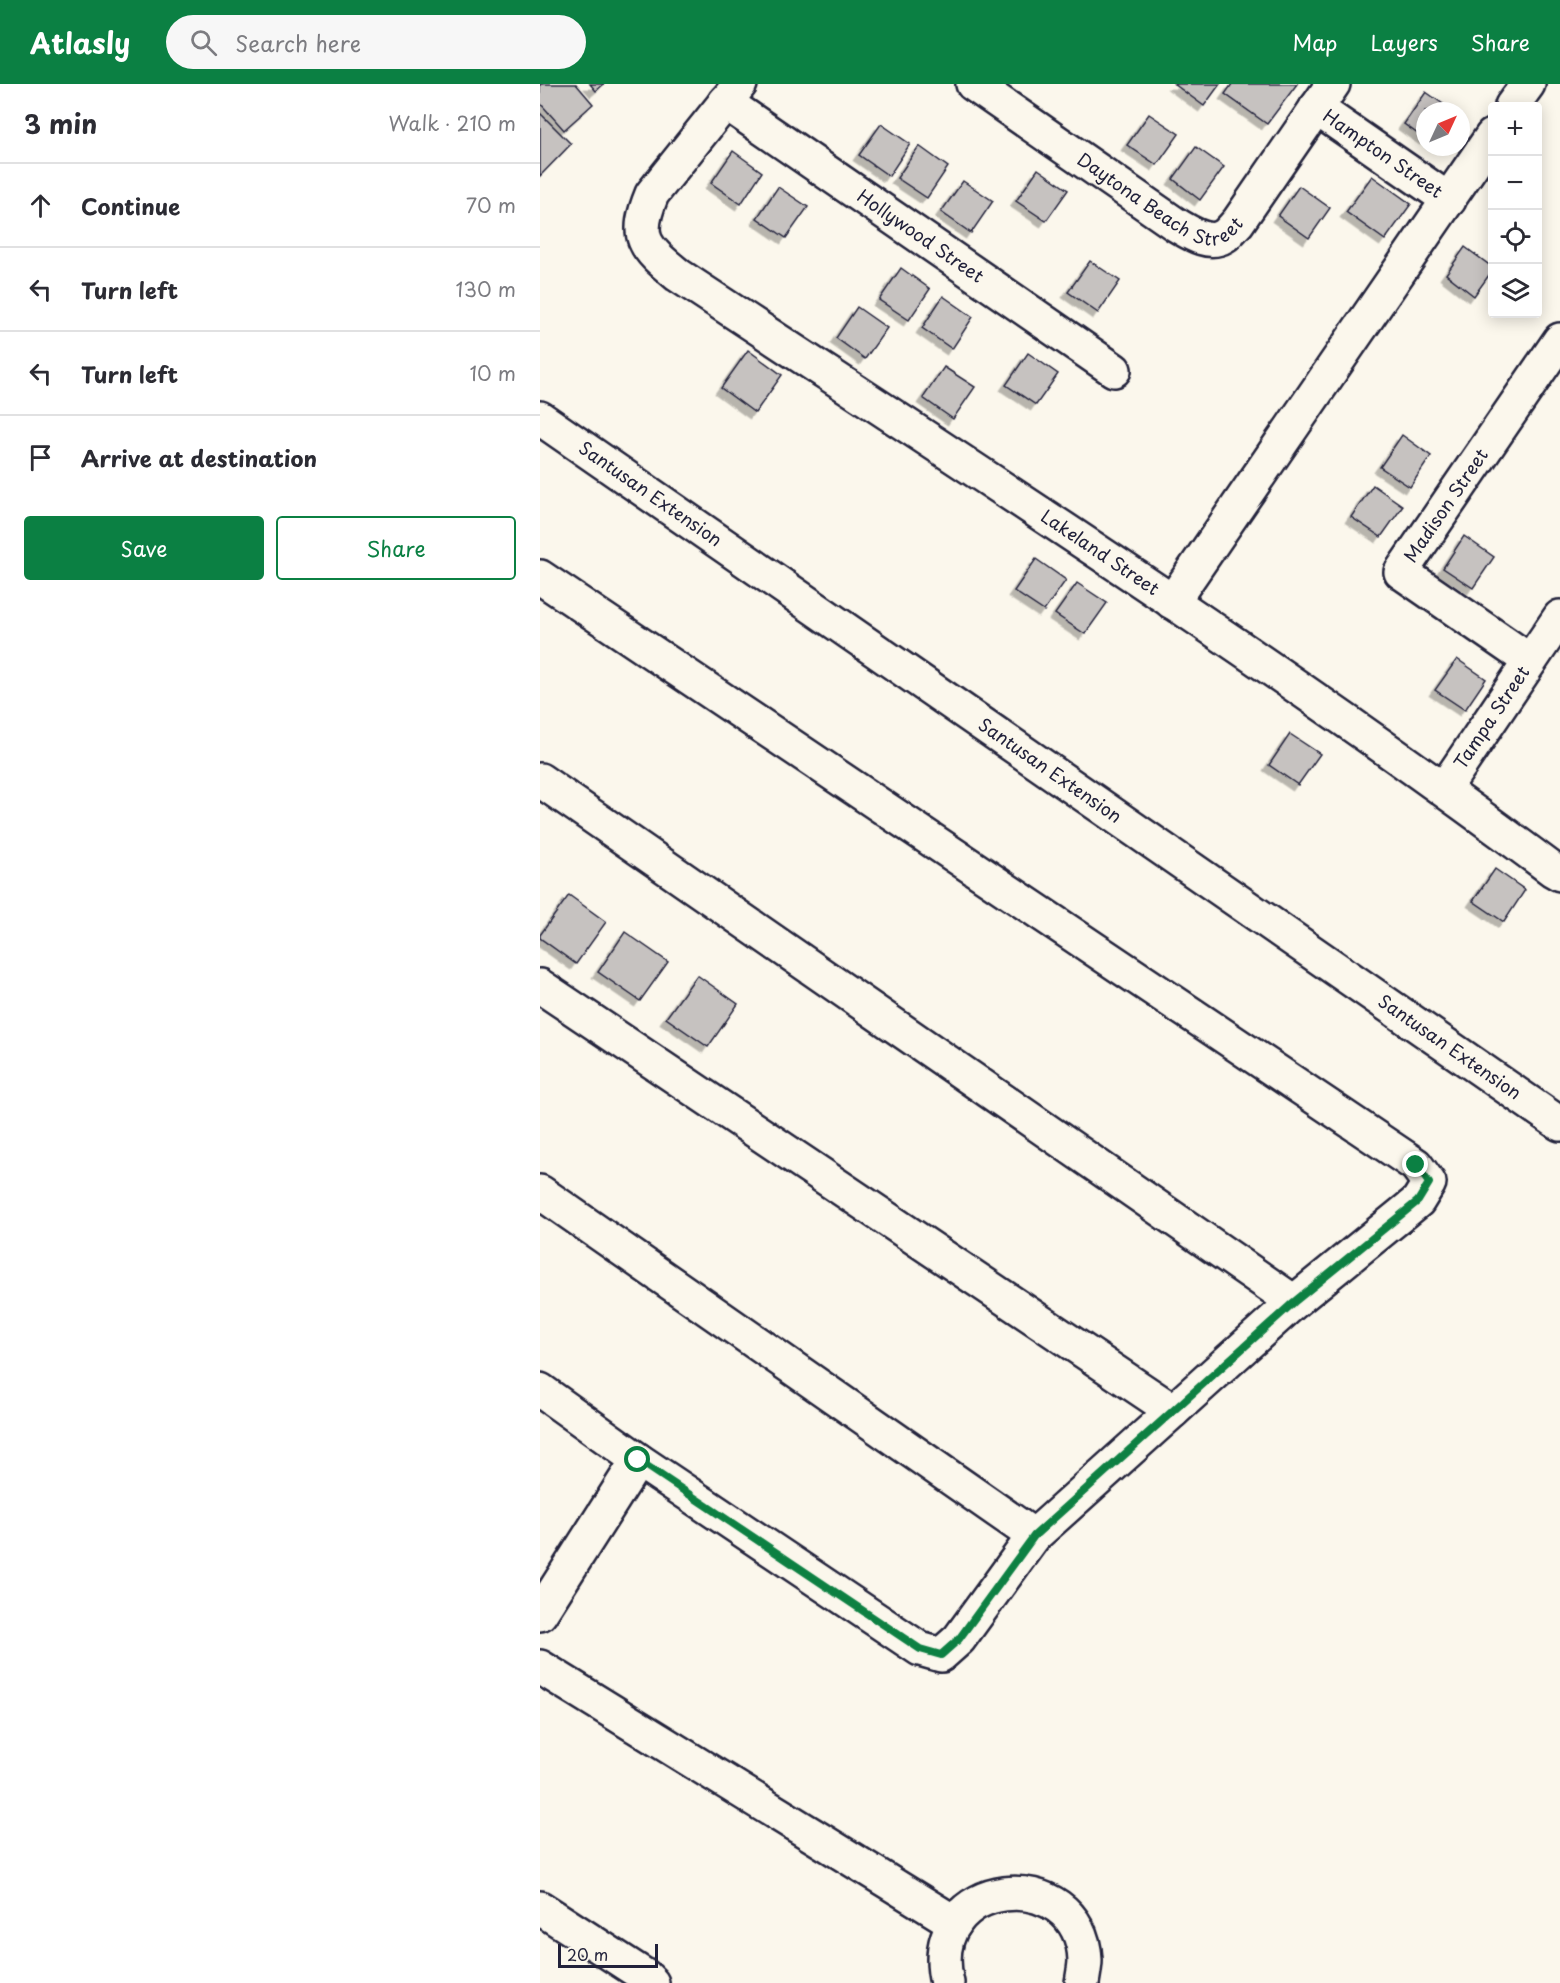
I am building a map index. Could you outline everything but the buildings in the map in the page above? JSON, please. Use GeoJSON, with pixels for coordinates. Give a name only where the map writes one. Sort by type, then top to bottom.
{"type":"FeatureCollection","features":[{"type":"Feature","properties":{"kind":"street","name":"Daytona Beach Street"},"geometry":{"type":"LineString","coordinates":[[973,84],[1175,224],[1193,235],[1211,240],[1225,236],[1238,222],[1325,96]]}},
{"type":"Feature","properties":{"kind":"street"},"geometry":{"type":"LineString","coordinates":[[1515,102],[1528,84]]}},
{"type":"Feature","properties":{"kind":"street","name":"Lakeland Street"},"geometry":{"type":"LineString","coordinates":[[732,93],[652,194],[644,214],[642,235],[657,257],[678,274],[1172,602],[1444,789],[1560,874]]}},
{"type":"Feature","properties":{"kind":"street","name":"Hollywood Street"},"geometry":{"type":"LineString","coordinates":[[732,93],[1114,370]]}},
{"type":"Feature","properties":{"kind":"street","name":"Hampton Street"},"geometry":{"type":"LineString","coordinates":[[1325,96],[1449,200]]}},
{"type":"Feature","properties":{"kind":"street"},"geometry":{"type":"LineString","coordinates":[[1172,602],[1488,142]]}},
{"type":"Feature","properties":{"kind":"street","name":"Madison Street"},"geometry":{"type":"LineString","coordinates":[[1530,661],[1401,572],[1560,340]]}},
{"type":"Feature","properties":{"kind":"street","name":"Santusan Extension"},"geometry":{"type":"LineString","coordinates":[[540,418],[1560,1124]]}},
{"type":"Feature","properties":{"kind":"street"},"geometry":{"type":"LineString","coordinates":[[540,577],[1416,1165],[1429,1183],[1418,1201],[1294,1302],[1034,1536],[959,1639],[941,1655],[920,1649],[638,1460],[540,1390]]}},
{"type":"Feature","properties":{"kind":"street","name":"Tampa Street"},"geometry":{"type":"LineString","coordinates":[[1444,789],[1560,617]]}},
{"type":"Feature","properties":{"kind":"street"},"geometry":{"type":"LineString","coordinates":[[540,780],[1294,1302]]}},
{"type":"Feature","properties":{"kind":"street"},"geometry":{"type":"LineString","coordinates":[[540,986],[1173,1411]]}},
{"type":"Feature","properties":{"kind":"street"},"geometry":{"type":"LineString","coordinates":[[540,1192],[1034,1536]]}},
{"type":"Feature","properties":{"kind":"street"},"geometry":{"type":"LineString","coordinates":[[540,1614],[638,1460]]}},
{"type":"Feature","properties":{"kind":"street"},"geometry":{"type":"LineString","coordinates":[[540,1667],[955,1923]]}},
{"type":"Feature","properties":{"kind":"street"},"geometry":{"type":"LineString","coordinates":[[947,1983],[944,1968],[946,1945],[955,1923],[970,1907],[990,1896],[1011,1892],[1033,1895],[1054,1904],[1070,1919],[1081,1939],[1085,1960],[1082,1983]]}},
{"type":"Feature","properties":{"kind":"street"},"geometry":{"type":"LineString","coordinates":[[540,1908],[645,1976],[652,1983]]}},
{"type":"Feature","properties":{"kind":"route"},"geometry":{"type":"LineString","coordinates":[[638,1460],[920,1649],[941,1655],[959,1639],[1034,1536],[1294,1302],[1418,1201],[1429,1183],[1416,1165]]}}]}
